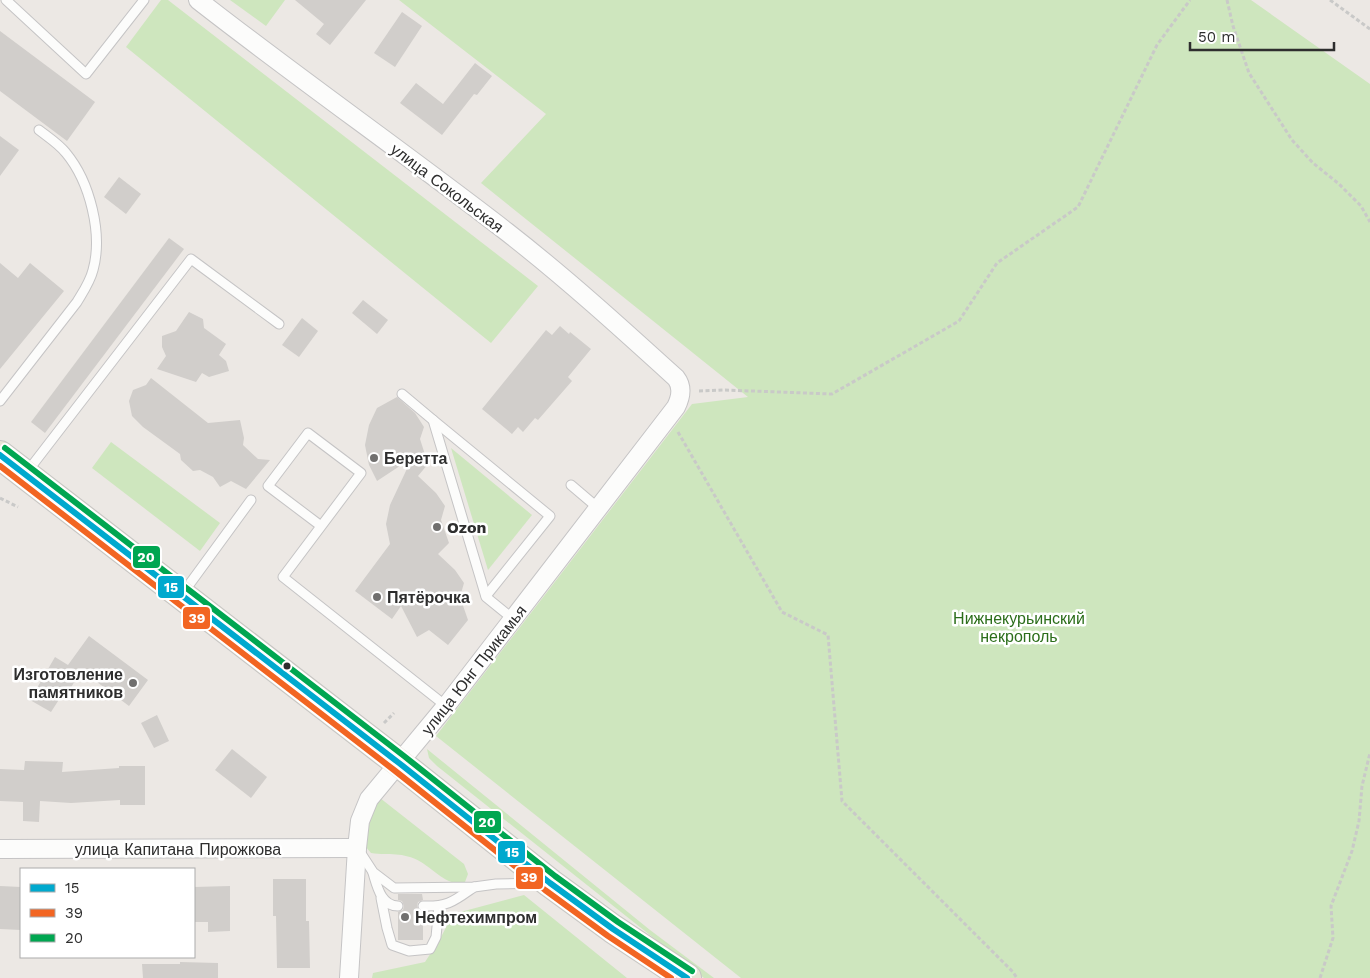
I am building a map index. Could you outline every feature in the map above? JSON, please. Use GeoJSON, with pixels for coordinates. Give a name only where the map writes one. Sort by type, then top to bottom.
{"type":"FeatureCollection","features":[{"type":"Feature","properties":{"kind":"main road"},"geometry":{"type":"LineString","coordinates":[[0,455],[399,763],[550,883],[613,929],[687,978]]}},
{"type":"Feature","properties":{"kind":"main road"},"geometry":{"type":"LineString","coordinates":[[613,929],[670,978]]}},
{"type":"Feature","properties":{"kind":"street","name":"улица Сокольская"},"geometry":{"type":"LineString","coordinates":[[198,0],[259,48],[507,233],[596,305],[676,378],[679,382],[680,392]]}},
{"type":"Feature","properties":{"kind":"street","name":"улица Юнг Прикамья"},"geometry":{"type":"LineString","coordinates":[[349,978],[357,848],[360,821],[368,799],[446,706],[669,416],[678,402],[680,392]]}},
{"type":"Feature","properties":{"kind":"street","name":"улица Капитана Пирожкова"},"geometry":{"type":"LineString","coordinates":[[0,849],[357,848]]}},
{"type":"Feature","properties":{"kind":"lane"},"geometry":{"type":"LineString","coordinates":[[6,0],[86,74],[144,0]]}},
{"type":"Feature","properties":{"kind":"lane"},"geometry":{"type":"LineString","coordinates":[[0,400],[77,302],[86,288],[93,271],[96,252],[92,207],[86,187],[65,152],[39,130]]}},
{"type":"Feature","properties":{"kind":"lane"},"geometry":{"type":"LineString","coordinates":[[25,474],[191,259],[279,324]]}},
{"type":"Feature","properties":{"kind":"lane"},"geometry":{"type":"LineString","coordinates":[[402,394],[550,516],[486,596]]}},
{"type":"Feature","properties":{"kind":"lane"},"geometry":{"type":"LineString","coordinates":[[433,420],[486,596],[513,619]]}},
{"type":"Feature","properties":{"kind":"lane"},"geometry":{"type":"LineString","coordinates":[[321,526],[268,486],[308,433],[361,473],[321,526],[282,577],[446,706]]}},
{"type":"Feature","properties":{"kind":"lane"},"geometry":{"type":"LineString","coordinates":[[571,485],[598,508]]}},
{"type":"Feature","properties":{"kind":"lane"},"geometry":{"type":"LineString","coordinates":[[181,595],[251,500]]}},
{"type":"Feature","properties":{"kind":"lane"},"geometry":{"type":"LineString","coordinates":[[357,848],[373,872],[382,898],[386,928],[392,945],[410,951],[430,949],[436,937],[439,906]]}},
{"type":"Feature","properties":{"kind":"lane"},"geometry":{"type":"LineString","coordinates":[[373,872],[394,888],[474,887],[496,884],[550,883]]}},
{"type":"Feature","properties":{"kind":"lane"},"geometry":{"type":"LineString","coordinates":[[423,906],[439,906],[454,901],[474,887]]}},
{"type":"Feature","properties":{"kind":"lane"},"geometry":{"type":"LineString","coordinates":[[382,898],[392,906],[398,906]]}},
{"type":"Feature","properties":{"kind":"path"},"geometry":{"type":"LineString","coordinates":[[680,392],[725,390],[832,394],[959,322],[997,263],[1078,207],[1157,45],[1190,0]]}},
{"type":"Feature","properties":{"kind":"path"},"geometry":{"type":"LineString","coordinates":[[1228,0],[1233,26],[1249,73],[1292,140],[1313,163],[1339,184],[1361,206],[1370,222]]}},
{"type":"Feature","properties":{"kind":"path"},"geometry":{"type":"LineString","coordinates":[[1330,0],[1370,29]]}},
{"type":"Feature","properties":{"kind":"path"},"geometry":{"type":"LineString","coordinates":[[669,416],[782,612],[828,635],[842,801],[1017,978]]}},
{"type":"Feature","properties":{"kind":"path"},"geometry":{"type":"LineString","coordinates":[[0,498],[18,507]]}},
{"type":"Feature","properties":{"kind":"path"},"geometry":{"type":"LineString","coordinates":[[379,728],[394,713]]}},
{"type":"Feature","properties":{"kind":"path"},"geometry":{"type":"LineString","coordinates":[[1320,978],[1332,938],[1331,906],[1352,851],[1359,821],[1362,786],[1370,753]]}},
{"type":"Feature","properties":{"kind":"green space"},"geometry":{"type":"Polygon","coordinates":[[[161,0],[168,0],[538,286],[491,343],[126,47],[161,0]]]}},
{"type":"Feature","properties":{"kind":"green space"},"geometry":{"type":"Polygon","coordinates":[[[230,0],[285,0],[266,26],[230,0]]]}},
{"type":"Feature","properties":{"kind":"green space","name":"Нижнекурьинский некрополь"},"geometry":{"type":"Polygon","coordinates":[[[399,0],[1251,0],[1370,84],[1370,978],[741,978],[436,736],[692,404],[748,397],[481,183],[546,114],[399,0]]]}},
{"type":"Feature","properties":{"kind":"green space"},"geometry":{"type":"Polygon","coordinates":[[[111,442],[220,523],[200,551],[92,468],[111,442]]]}},
{"type":"Feature","properties":{"kind":"green space"},"geometry":{"type":"Polygon","coordinates":[[[451,448],[532,515],[488,570],[451,448]]]}},
{"type":"Feature","properties":{"kind":"green space"},"geometry":{"type":"Polygon","coordinates":[[[427,749],[650,930],[714,978],[704,978],[437,766],[429,758],[427,749]]]}},
{"type":"Feature","properties":{"kind":"green space"},"geometry":{"type":"Polygon","coordinates":[[[380,798],[464,864],[468,874],[465,882],[459,883],[447,880],[421,862],[408,856],[371,853],[366,847],[367,835],[373,806],[380,798]]]}},
{"type":"Feature","properties":{"kind":"green space"},"geometry":{"type":"Polygon","coordinates":[[[524,895],[627,978],[372,978],[373,973],[425,962],[453,914],[524,895]]]}},
{"type":"Feature","properties":{"kind":"building"},"geometry":{"type":"Polygon","coordinates":[[[295,0],[366,0],[330,45],[316,34],[324,24],[295,0]]]}},
{"type":"Feature","properties":{"kind":"building"},"geometry":{"type":"Polygon","coordinates":[[[402,12],[422,26],[395,67],[374,53],[402,12]]]}},
{"type":"Feature","properties":{"kind":"building"},"geometry":{"type":"Polygon","coordinates":[[[0,31],[95,102],[67,141],[0,91],[0,31]]]}},
{"type":"Feature","properties":{"kind":"building"},"geometry":{"type":"Polygon","coordinates":[[[475,63],[492,76],[477,95],[474,94],[442,135],[400,103],[416,83],[443,104],[475,63]]]}},
{"type":"Feature","properties":{"kind":"building"},"geometry":{"type":"Polygon","coordinates":[[[0,136],[19,150],[0,176],[0,136]]]}},
{"type":"Feature","properties":{"kind":"building"},"geometry":{"type":"Polygon","coordinates":[[[119,177],[141,194],[126,214],[104,197],[119,177]]]}},
{"type":"Feature","properties":{"kind":"building"},"geometry":{"type":"Polygon","coordinates":[[[169,238],[184,249],[45,433],[31,422],[169,238]]]}},
{"type":"Feature","properties":{"kind":"building"},"geometry":{"type":"Polygon","coordinates":[[[0,263],[18,278],[30,263],[64,291],[0,369],[0,263]]]}},
{"type":"Feature","properties":{"kind":"building"},"geometry":{"type":"Polygon","coordinates":[[[363,300],[388,320],[377,334],[352,313],[363,300]]]}},
{"type":"Feature","properties":{"kind":"building"},"geometry":{"type":"Polygon","coordinates":[[[189,312],[203,319],[204,328],[226,344],[219,355],[226,361],[229,371],[209,377],[202,373],[196,382],[157,369],[166,356],[162,347],[162,336],[176,331],[189,312]]]}},
{"type":"Feature","properties":{"kind":"building"},"geometry":{"type":"Polygon","coordinates":[[[302,318],[318,331],[299,357],[282,345],[302,318]]]}},
{"type":"Feature","properties":{"kind":"building"},"geometry":{"type":"Polygon","coordinates":[[[560,326],[591,349],[568,377],[572,381],[538,420],[535,418],[523,432],[518,427],[512,434],[482,409],[546,330],[552,335],[560,326]]]}},
{"type":"Feature","properties":{"kind":"building"},"geometry":{"type":"Polygon","coordinates":[[[151,378],[208,423],[240,420],[244,438],[243,445],[258,459],[270,460],[246,489],[231,481],[220,487],[213,477],[200,470],[193,471],[181,460],[180,454],[143,427],[132,416],[129,401],[133,390],[146,385],[151,378]]]}},
{"type":"Feature","properties":{"kind":"building"},"geometry":{"type":"Polygon","coordinates":[[[397,397],[415,413],[424,427],[420,439],[428,464],[418,476],[436,493],[445,506],[441,520],[449,543],[438,554],[455,570],[464,583],[460,597],[468,620],[448,645],[429,630],[417,637],[401,606],[392,619],[355,591],[390,544],[386,524],[390,505],[412,458],[377,481],[369,465],[365,445],[369,425],[377,408],[397,397]]]}},
{"type":"Feature","properties":{"kind":"building"},"geometry":{"type":"Polygon","coordinates":[[[89,636],[148,680],[129,706],[81,670],[64,700],[60,698],[51,712],[30,700],[55,657],[68,665],[89,636]]]}},
{"type":"Feature","properties":{"kind":"building"},"geometry":{"type":"Polygon","coordinates":[[[157,715],[169,741],[154,748],[141,723],[157,715]]]}},
{"type":"Feature","properties":{"kind":"building"},"geometry":{"type":"Polygon","coordinates":[[[232,749],[267,777],[251,798],[215,770],[232,749]]]}},
{"type":"Feature","properties":{"kind":"building"},"geometry":{"type":"Polygon","coordinates":[[[25,761],[63,762],[62,772],[119,768],[119,766],[145,766],[145,805],[120,805],[120,800],[71,803],[40,801],[39,822],[23,821],[23,802],[0,801],[0,769],[24,770],[25,761]]]}},
{"type":"Feature","properties":{"kind":"building"},"geometry":{"type":"Polygon","coordinates":[[[273,879],[306,879],[306,921],[309,921],[310,968],[277,968],[276,916],[273,916],[273,879]]]}},
{"type":"Feature","properties":{"kind":"building"},"geometry":{"type":"Polygon","coordinates":[[[0,886],[20,887],[20,930],[0,929],[0,886]]]}},
{"type":"Feature","properties":{"kind":"building"},"geometry":{"type":"Polygon","coordinates":[[[230,886],[230,931],[208,932],[208,922],[195,922],[195,887],[230,886]]]}},
{"type":"Feature","properties":{"kind":"building"},"geometry":{"type":"Polygon","coordinates":[[[398,894],[422,894],[423,900],[418,902],[417,906],[419,911],[423,912],[423,940],[398,940],[398,912],[403,910],[404,906],[402,901],[398,900],[398,894]]]}},
{"type":"Feature","properties":{"kind":"building"},"geometry":{"type":"Polygon","coordinates":[[[180,962],[218,963],[218,978],[143,978],[142,964],[180,964],[180,962]]]}},
{"type":"Feature","properties":{"kind":"transit line","name":"20"},"geometry":{"type":"LineString","coordinates":[[5,448],[404,756],[555,876],[618,922],[692,971]]}},
{"type":"Feature","properties":{"kind":"transit line","name":"15"},"geometry":{"type":"LineString","coordinates":[[0,455],[399,763],[550,883],[613,929],[687,978]]}},
{"type":"Feature","properties":{"kind":"transit line","name":"39"},"geometry":{"type":"LineString","coordinates":[[0,466],[394,770],[545,890],[608,936],[671,978]]}},
{"type":"Feature","properties":{"kind":"place","name":"Беретта"},"geometry":{"type":"Point","coordinates":[374,458]}},
{"type":"Feature","properties":{"kind":"place","name":"Ozon"},"geometry":{"type":"Point","coordinates":[437,527]}},
{"type":"Feature","properties":{"kind":"place","name":"Пятёрочка"},"geometry":{"type":"Point","coordinates":[377,597]}},
{"type":"Feature","properties":{"kind":"place","name":"Изготовление памятников"},"geometry":{"type":"Point","coordinates":[133,683]}},
{"type":"Feature","properties":{"kind":"place","name":"Нефтехимпром"},"geometry":{"type":"Point","coordinates":[405,917]}}]}
